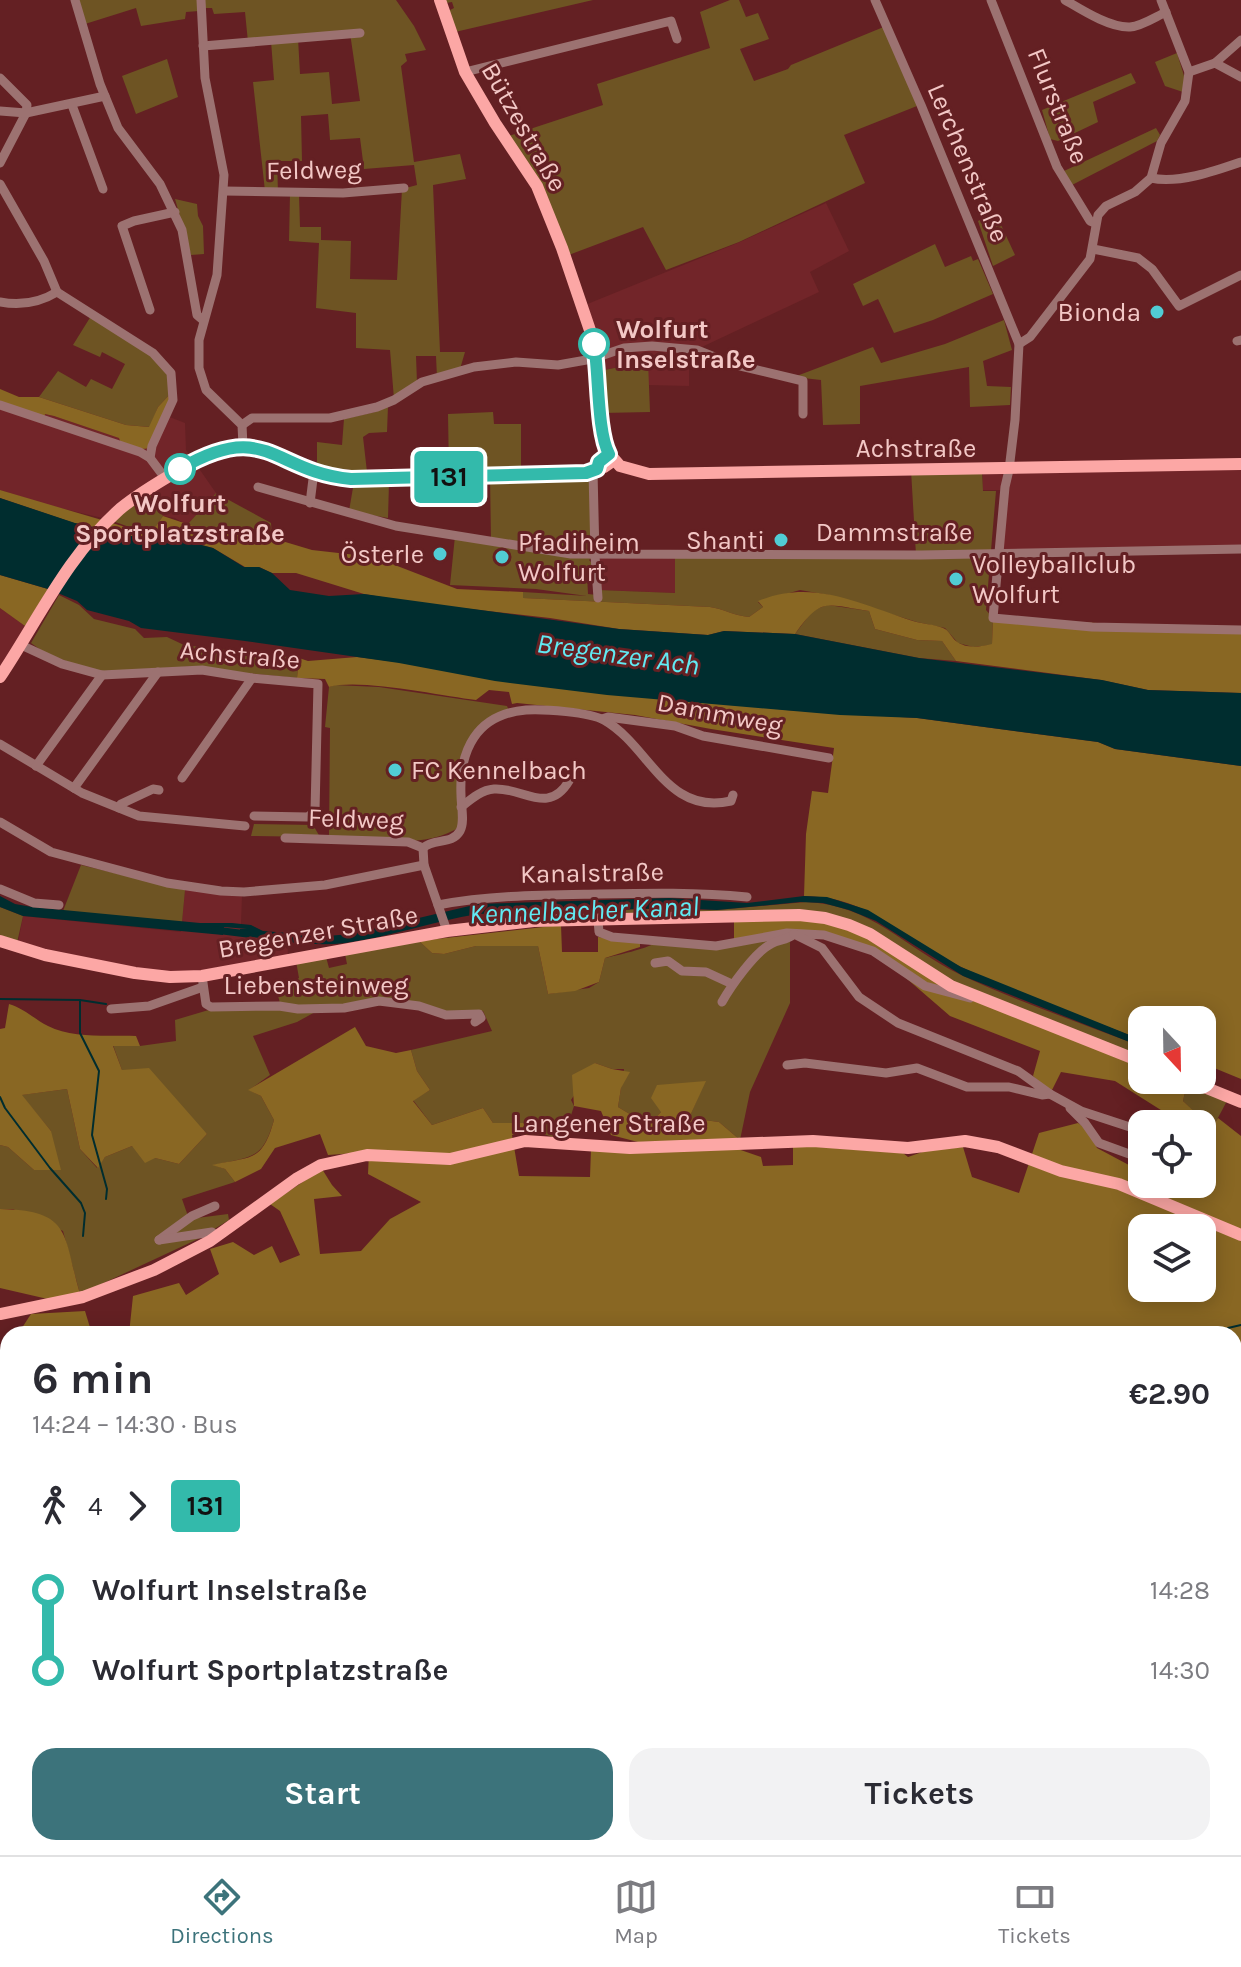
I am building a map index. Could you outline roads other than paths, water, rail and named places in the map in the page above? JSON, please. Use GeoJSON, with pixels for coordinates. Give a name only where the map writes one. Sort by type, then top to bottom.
{"type":"FeatureCollection","features":[{"type":"Feature","properties":{"kind":"main road","name":"Bützestraße"},"geometry":{"type":"LineString","coordinates":[[440,0],[465,72],[537,186],[572,273],[589,323],[596,357],[601,432],[611,457]]}},
{"type":"Feature","properties":{"kind":"main road"},"geometry":{"type":"LineString","coordinates":[[0,677],[73,561],[115,514],[165,478],[218,451],[243,446],[273,452],[314,471],[339,478],[366,479],[567,475],[595,470],[599,462],[611,457]]}},
{"type":"Feature","properties":{"kind":"main road","name":"Achstraße"},"geometry":{"type":"LineString","coordinates":[[611,457],[630,470],[649,474],[1241,464]]}},
{"type":"Feature","properties":{"kind":"main road","name":"Bregenzer Straße"},"geometry":{"type":"LineString","coordinates":[[0,941],[45,955],[135,973],[203,981],[446,927],[534,921],[799,915],[825,918],[870,934],[943,981],[1128,1056]]}},
{"type":"Feature","properties":{"kind":"main road"},"geometry":{"type":"LineString","coordinates":[[1216,1092],[1241,1102]]}},
{"type":"Feature","properties":{"kind":"main road","name":"Langener Straße"},"geometry":{"type":"LineString","coordinates":[[0,1314],[83,1297],[195,1251],[296,1179],[321,1165],[367,1155],[450,1159],[506,1144],[544,1140],[627,1148],[813,1141],[908,1148],[965,1141],[998,1147],[1061,1171],[1130,1188],[1241,1235]]}},
{"type":"Feature","properties":{"kind":"street"},"geometry":{"type":"LineString","coordinates":[[75,0],[105,96],[124,138],[160,184],[175,212],[186,241],[197,315],[203,320]]}},
{"type":"Feature","properties":{"kind":"street"},"geometry":{"type":"LineString","coordinates":[[201,0],[207,88],[224,167],[224,191],[217,275],[203,320],[199,349],[203,383],[210,397],[243,428]]}},
{"type":"Feature","properties":{"kind":"street","name":"Lerchenstraße"},"geometry":{"type":"LineString","coordinates":[[875,0],[1019,344]]}},
{"type":"Feature","properties":{"kind":"street","name":"Flurstraße"},"geometry":{"type":"LineString","coordinates":[[991,0],[1057,167],[1090,221],[1095,223]]}},
{"type":"Feature","properties":{"kind":"street"},"geometry":{"type":"LineString","coordinates":[[1065,0],[1126,27],[1166,12]]}},
{"type":"Feature","properties":{"kind":"street"},"geometry":{"type":"LineString","coordinates":[[1161,0],[1189,72],[1185,101],[1164,135],[1151,178],[1135,192],[1106,206],[1095,223],[1090,259],[1030,337],[1019,344],[993,618],[1092,627],[1241,630]]}},
{"type":"Feature","properties":{"kind":"street"},"geometry":{"type":"LineString","coordinates":[[465,72],[671,21],[677,39]]}},
{"type":"Feature","properties":{"kind":"street"},"geometry":{"type":"LineString","coordinates":[[203,46],[360,33]]}},
{"type":"Feature","properties":{"kind":"street"},"geometry":{"type":"LineString","coordinates":[[1189,72],[1215,63],[1241,40]]}},
{"type":"Feature","properties":{"kind":"street"},"geometry":{"type":"LineString","coordinates":[[1215,63],[1241,77]]}},
{"type":"Feature","properties":{"kind":"street"},"geometry":{"type":"LineString","coordinates":[[0,78],[27,105],[26,113],[0,163]]}},
{"type":"Feature","properties":{"kind":"street"},"geometry":{"type":"LineString","coordinates":[[0,111],[26,113],[105,96]]}},
{"type":"Feature","properties":{"kind":"street"},"geometry":{"type":"LineString","coordinates":[[72,105],[103,189]]}},
{"type":"Feature","properties":{"kind":"street"},"geometry":{"type":"LineString","coordinates":[[1151,178],[1161,180],[1194,175],[1241,162]]}},
{"type":"Feature","properties":{"kind":"street"},"geometry":{"type":"LineString","coordinates":[[0,184],[52,276],[57,292],[153,353],[171,373],[173,400],[152,446],[150,458]]}},
{"type":"Feature","properties":{"kind":"street","name":"Feldweg"},"geometry":{"type":"LineString","coordinates":[[224,191],[343,193],[404,188]]}},
{"type":"Feature","properties":{"kind":"street"},"geometry":{"type":"LineString","coordinates":[[150,310],[122,226],[175,212]]}},
{"type":"Feature","properties":{"kind":"street"},"geometry":{"type":"LineString","coordinates":[[1093,249],[1138,258],[1152,269],[1179,306],[1241,275]]}},
{"type":"Feature","properties":{"kind":"street"},"geometry":{"type":"LineString","coordinates":[[0,302],[23,305],[57,292]]}},
{"type":"Feature","properties":{"kind":"street"},"geometry":{"type":"LineString","coordinates":[[243,446],[243,428],[252,418],[330,418],[394,400],[422,382],[474,367],[516,362],[558,365],[624,348],[659,346],[697,350],[732,364],[803,381],[803,414]]}},
{"type":"Feature","properties":{"kind":"street"},"geometry":{"type":"LineString","coordinates":[[0,405],[140,452],[150,458],[165,478]]}},
{"type":"Feature","properties":{"kind":"street"},"geometry":{"type":"LineString","coordinates":[[595,470],[598,598]]}},
{"type":"Feature","properties":{"kind":"street"},"geometry":{"type":"LineString","coordinates":[[310,503],[314,471]]}},
{"type":"Feature","properties":{"kind":"street","name":"Dammstraße"},"geometry":{"type":"LineString","coordinates":[[258,487],[396,526],[595,556],[1241,549]]}},
{"type":"Feature","properties":{"kind":"street","name":"Achstraße"},"geometry":{"type":"LineString","coordinates":[[21,645],[62,664],[102,675],[202,670],[318,684],[315,811],[313,815],[303,818],[254,816]]}},
{"type":"Feature","properties":{"kind":"street"},"geometry":{"type":"LineString","coordinates":[[74,788],[158,672]]}},
{"type":"Feature","properties":{"kind":"street"},"geometry":{"type":"LineString","coordinates":[[36,766],[102,675]]}},
{"type":"Feature","properties":{"kind":"street"},"geometry":{"type":"LineString","coordinates":[[182,778],[252,678]]}},
{"type":"Feature","properties":{"kind":"street","name":"Dammweg"},"geometry":{"type":"LineString","coordinates":[[423,848],[433,841],[453,839],[462,827],[460,779],[465,751],[488,723],[507,714],[526,710],[602,719],[621,718],[829,758]]}},
{"type":"Feature","properties":{"kind":"street"},"geometry":{"type":"LineString","coordinates":[[602,719],[626,736],[659,776],[679,793],[697,800],[721,803],[731,801],[733,795]]}},
{"type":"Feature","properties":{"kind":"street"},"geometry":{"type":"LineString","coordinates":[[0,744],[74,788],[139,816],[245,826]]}},
{"type":"Feature","properties":{"kind":"street"},"geometry":{"type":"LineString","coordinates":[[461,807],[491,789],[535,799],[551,797],[562,792],[569,781]]}},
{"type":"Feature","properties":{"kind":"street"},"geometry":{"type":"LineString","coordinates":[[119,808],[121,804],[153,789],[159,790]]}},
{"type":"Feature","properties":{"kind":"street"},"geometry":{"type":"LineString","coordinates":[[0,822],[51,852],[176,885],[240,892],[325,885],[424,865]]}},
{"type":"Feature","properties":{"kind":"street","name":"Feldweg"},"geometry":{"type":"LineString","coordinates":[[285,838],[408,842],[423,848]]}},
{"type":"Feature","properties":{"kind":"street"},"geometry":{"type":"LineString","coordinates":[[423,848],[424,865],[446,927]]}},
{"type":"Feature","properties":{"kind":"street"},"geometry":{"type":"LineString","coordinates":[[0,889],[34,903],[59,905]]}},
{"type":"Feature","properties":{"kind":"street","name":"Kanalstraße"},"geometry":{"type":"LineString","coordinates":[[439,907],[477,898],[564,895],[715,894],[747,897]]}},
{"type":"Feature","properties":{"kind":"street"},"geometry":{"type":"LineString","coordinates":[[598,920],[599,932],[612,937],[716,946],[787,933],[824,935],[873,951],[925,986],[967,998],[974,995]]}},
{"type":"Feature","properties":{"kind":"street"},"geometry":{"type":"LineString","coordinates":[[722,1002],[732,984],[769,944],[794,934]]}},
{"type":"Feature","properties":{"kind":"street"},"geometry":{"type":"LineString","coordinates":[[794,934],[822,948],[859,997],[898,1023],[1018,1071],[1068,1106],[1099,1143],[1128,1154]]}},
{"type":"Feature","properties":{"kind":"street"},"geometry":{"type":"LineString","coordinates":[[655,963],[668,961],[682,971],[706,972],[732,984]]}},
{"type":"Feature","properties":{"kind":"street","name":"Liebensteinweg"},"geometry":{"type":"LineString","coordinates":[[111,1009],[149,1006],[203,981],[206,1004],[211,1007],[267,1005],[298,1009],[344,1008],[379,1001],[419,1006],[446,1015],[479,1014],[481,1018],[475,1022]]}},
{"type":"Feature","properties":{"kind":"street"},"geometry":{"type":"LineString","coordinates":[[787,1065],[805,1063],[886,1073],[917,1068],[967,1087],[1009,1087],[1050,1094]]}},
{"type":"Feature","properties":{"kind":"street"},"geometry":{"type":"LineString","coordinates":[[1068,1106],[1128,1126]]}},
{"type":"Feature","properties":{"kind":"street"},"geometry":{"type":"LineString","coordinates":[[215,1206],[192,1216],[159,1240],[212,1232],[217,1236]]}},
{"type":"Feature","properties":{"kind":"water","name":"Bregenzer Ach"},"geometry":{"type":"Polygon","coordinates":[[[0,498],[75,523],[141,538],[163,535],[213,548],[244,567],[259,567],[272,573],[290,590],[329,596],[364,594],[619,629],[708,635],[724,631],[795,634],[919,658],[1102,680],[1148,690],[1241,693],[1241,766],[1115,749],[1098,742],[917,718],[840,715],[607,695],[495,681],[399,663],[141,628],[129,621],[87,610],[77,601],[48,589],[0,575],[0,498]]]}},
{"type":"Feature","properties":{"kind":"water"},"geometry":{"type":"Polygon","coordinates":[[[0,896],[15,904],[32,907],[200,923],[232,923],[251,925],[263,931],[327,936],[351,934],[478,904],[669,898],[747,903],[804,896],[827,897],[868,910],[961,967],[1128,1034],[1128,1041],[963,976],[876,921],[823,903],[800,902],[717,910],[675,908],[478,914],[362,940],[319,944],[240,935],[240,929],[247,929],[224,927],[223,935],[23,916],[0,907],[0,896]]]}},
{"type":"Feature","properties":{"kind":"waterway","name":"Kennelbacher Kanal"},"geometry":{"type":"LineString","coordinates":[[215,930],[247,934]]}},
{"type":"Feature","properties":{"kind":"waterway"},"geometry":{"type":"LineString","coordinates":[[0,999],[80,1000],[106,1004]]}},
{"type":"Feature","properties":{"kind":"waterway"},"geometry":{"type":"LineString","coordinates":[[80,1000],[80,1033],[99,1071],[92,1135],[107,1189],[106,1199]]}},
{"type":"Feature","properties":{"kind":"waterway"},"geometry":{"type":"LineString","coordinates":[[0,1097],[50,1168],[81,1203],[85,1213],[83,1236]]}},
{"type":"Feature","properties":{"kind":"waterway"},"geometry":{"type":"LineString","coordinates":[[1237,1326],[1241,1325]]}},
{"type":"Feature","properties":{"kind":"place","name":"Bionda"},"geometry":{"type":"Point","coordinates":[1157,312]}},
{"type":"Feature","properties":{"kind":"place","name":"Wolfurt Inselstraße"},"geometry":{"type":"Point","coordinates":[594,344]}},
{"type":"Feature","properties":{"kind":"place","name":"Wolfurt Sportplatzstraße"},"geometry":{"type":"Point","coordinates":[180,469]}},
{"type":"Feature","properties":{"kind":"place","name":"Shanti"},"geometry":{"type":"Point","coordinates":[781,540]}},
{"type":"Feature","properties":{"kind":"place","name":"Österle"},"geometry":{"type":"Point","coordinates":[440,554]}},
{"type":"Feature","properties":{"kind":"place","name":"Pfadiheim Wolfurt"},"geometry":{"type":"Point","coordinates":[502,557]}},
{"type":"Feature","properties":{"kind":"place","name":"Volleyballclub Wolfurt"},"geometry":{"type":"Point","coordinates":[956,579]}},
{"type":"Feature","properties":{"kind":"place","name":"FC Kennelbach"},"geometry":{"type":"Point","coordinates":[395,770]}}]}
